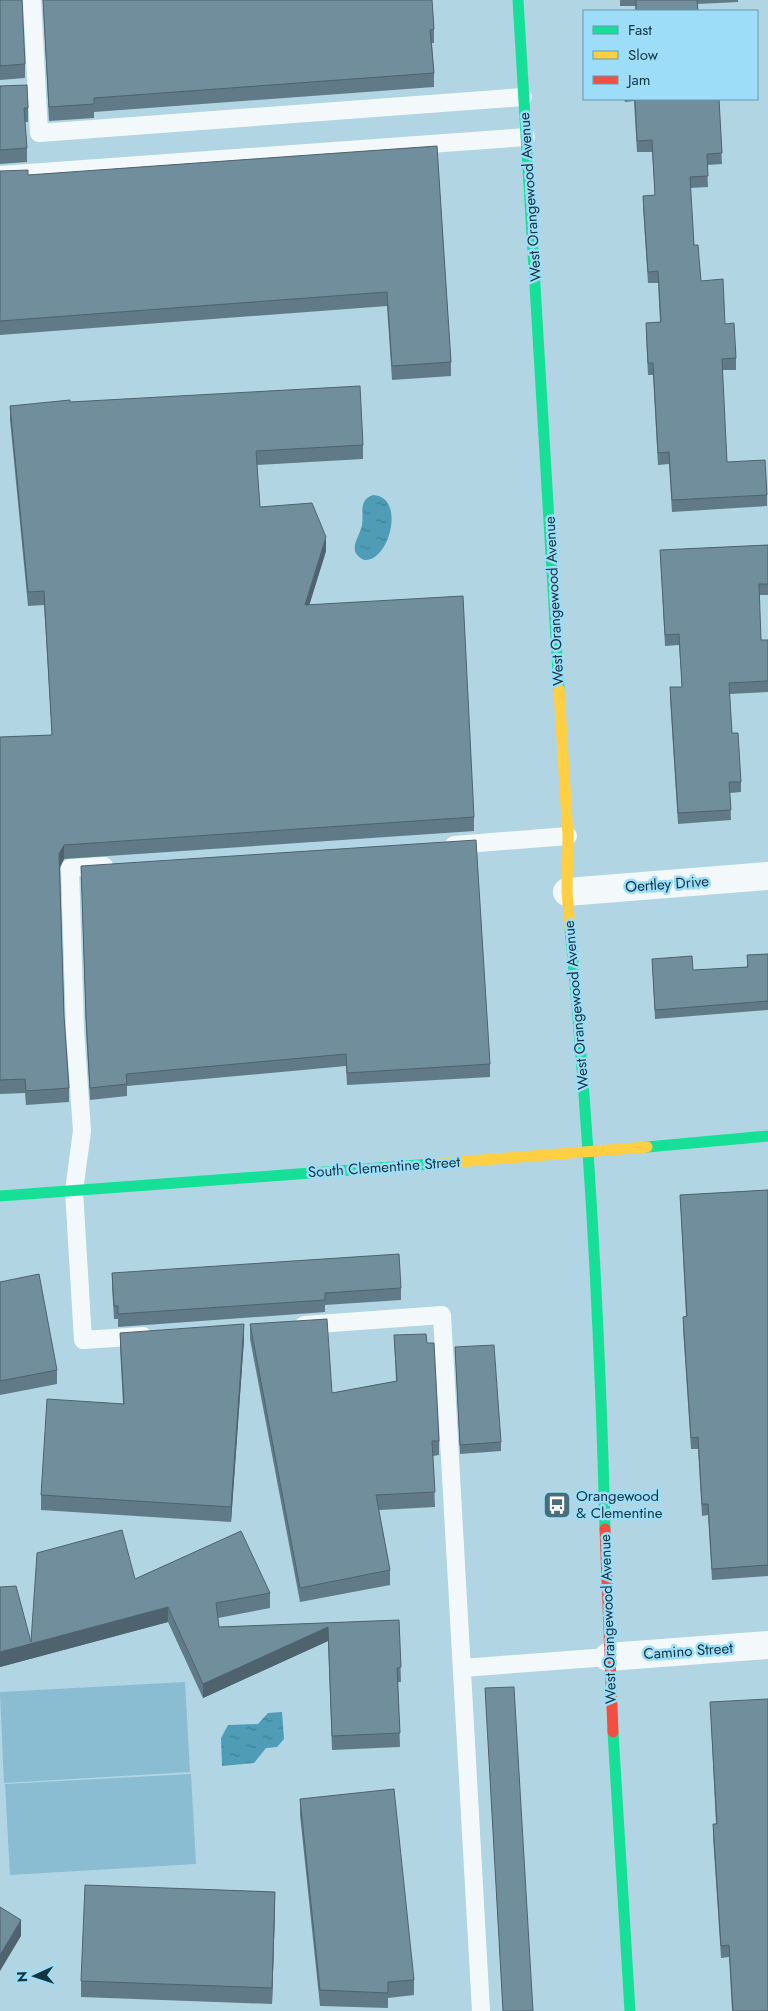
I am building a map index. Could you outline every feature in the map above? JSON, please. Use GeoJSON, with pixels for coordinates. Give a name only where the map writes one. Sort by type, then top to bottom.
{"type":"FeatureCollection","features":[{"type":"Feature","properties":{"kind":"main road","name":"West Orangewood Avenue"},"geometry":{"type":"LineString","coordinates":[[518,0],[568,836],[567,892],[579,1020],[600,1345],[608,1657],[630,2011]]}},
{"type":"Feature","properties":{"kind":"main road","name":"South Clementine Street"},"geometry":{"type":"LineString","coordinates":[[0,1196],[587,1152],[768,1136]]}},
{"type":"Feature","properties":{"kind":"street","name":"Oertley Drive"},"geometry":{"type":"LineString","coordinates":[[567,892],[768,876]]}},
{"type":"Feature","properties":{"kind":"street","name":"Camino Street"},"geometry":{"type":"LineString","coordinates":[[608,1657],[768,1645]]}},
{"type":"Feature","properties":{"kind":"lane"},"geometry":{"type":"LineString","coordinates":[[32,0],[40,133],[523,97]]}},
{"type":"Feature","properties":{"kind":"lane"},"geometry":{"type":"LineString","coordinates":[[18,89],[37,88]]}},
{"type":"Feature","properties":{"kind":"lane"},"geometry":{"type":"LineString","coordinates":[[0,175],[526,136]]}},
{"type":"Feature","properties":{"kind":"lane"},"geometry":{"type":"LineString","coordinates":[[433,846],[568,836]]}},
{"type":"Feature","properties":{"kind":"lane"},"geometry":{"type":"LineString","coordinates":[[119,865],[70,868],[75,1030],[82,1131],[74,1191],[84,1340],[163,1334]]}},
{"type":"Feature","properties":{"kind":"lane"},"geometry":{"type":"LineString","coordinates":[[282,1326],[442,1315],[481,2011]]}},
{"type":"Feature","properties":{"kind":"lane"},"geometry":{"type":"LineString","coordinates":[[462,1668],[608,1657]]}},
{"type":"Feature","properties":{"kind":"shaded area"},"geometry":{"type":"Polygon","coordinates":[[[185,1682],[190,1772],[4,1783],[0,1692],[185,1682]]]}},
{"type":"Feature","properties":{"kind":"shaded area"},"geometry":{"type":"Polygon","coordinates":[[[191,1774],[196,1864],[10,1875],[5,1784],[191,1774]]]}},
{"type":"Feature","properties":{"kind":"water"},"geometry":{"type":"Polygon","coordinates":[[[373,495],[383,498],[389,506],[392,517],[391,529],[381,551],[373,558],[364,560],[356,553],[355,544],[362,525],[363,504],[368,497],[373,495]]]}},
{"type":"Feature","properties":{"kind":"water"},"geometry":{"type":"Polygon","coordinates":[[[282,1712],[284,1739],[277,1747],[266,1748],[254,1763],[222,1766],[221,1738],[228,1725],[258,1724],[268,1713],[282,1712]]]}},
{"type":"Feature","properties":{"kind":"building"},"geometry":{"type":"Polygon","coordinates":[[[0,0],[22,0],[25,64],[0,66],[0,0]]]}},
{"type":"Feature","properties":{"kind":"building"},"geometry":{"type":"Polygon","coordinates":[[[43,0],[432,0],[434,29],[430,30],[434,73],[94,98],[94,104],[49,107],[43,0]]]}},
{"type":"Feature","properties":{"kind":"building"},"geometry":{"type":"Polygon","coordinates":[[[636,0],[697,0],[698,10],[636,10],[636,0]]]}},
{"type":"Feature","properties":{"kind":"building"},"geometry":{"type":"Polygon","coordinates":[[[27,85],[28,108],[24,108],[27,148],[0,150],[0,86],[27,85]]]}},
{"type":"Feature","properties":{"kind":"building"},"geometry":{"type":"Polygon","coordinates":[[[635,100],[719,100],[722,153],[707,154],[708,176],[690,177],[694,245],[698,245],[701,281],[723,279],[725,324],[734,323],[736,358],[722,359],[727,462],[765,460],[767,495],[672,500],[669,452],[658,453],[653,363],[648,363],[646,323],[661,322],[658,271],[648,272],[643,196],[655,195],[652,140],[637,141],[635,100]]]}},
{"type":"Feature","properties":{"kind":"building"},"geometry":{"type":"Polygon","coordinates":[[[437,146],[451,362],[392,366],[387,292],[0,321],[0,171],[28,170],[28,175],[437,146]]]}},
{"type":"Feature","properties":{"kind":"building"},"geometry":{"type":"Polygon","coordinates":[[[360,386],[363,445],[256,451],[260,507],[312,503],[326,537],[305,605],[463,596],[474,817],[64,845],[59,854],[64,1016],[69,1088],[26,1091],[25,1079],[0,1080],[0,737],[52,735],[44,591],[28,592],[10,406],[70,400],[70,402],[360,386]]]}},
{"type":"Feature","properties":{"kind":"building"},"geometry":{"type":"Polygon","coordinates":[[[768,545],[768,584],[759,584],[761,640],[768,640],[768,681],[729,683],[732,733],[738,733],[741,782],[729,782],[731,810],[678,813],[670,687],[682,687],[679,634],[665,635],[660,550],[768,545]]]}},
{"type":"Feature","properties":{"kind":"building"},"geometry":{"type":"Polygon","coordinates":[[[476,840],[490,1064],[347,1073],[346,1054],[126,1074],[127,1084],[90,1088],[81,866],[476,840]]]}},
{"type":"Feature","properties":{"kind":"building"},"geometry":{"type":"Polygon","coordinates":[[[768,954],[768,1001],[655,1010],[652,959],[692,956],[693,970],[748,967],[747,955],[768,954]]]}},
{"type":"Feature","properties":{"kind":"building"},"geometry":{"type":"Polygon","coordinates":[[[768,1190],[768,1565],[712,1569],[708,1504],[702,1504],[698,1437],[691,1438],[683,1317],[687,1316],[680,1195],[768,1190]]]}},
{"type":"Feature","properties":{"kind":"building"},"geometry":{"type":"Polygon","coordinates":[[[399,1254],[401,1288],[325,1293],[325,1300],[118,1314],[118,1306],[114,1306],[112,1273],[399,1254]]]}},
{"type":"Feature","properties":{"kind":"building"},"geometry":{"type":"Polygon","coordinates":[[[39,1274],[57,1370],[0,1381],[0,1282],[39,1274]]]}},
{"type":"Feature","properties":{"kind":"building"},"geometry":{"type":"Polygon","coordinates":[[[327,1319],[332,1393],[397,1381],[394,1335],[426,1334],[427,1343],[434,1343],[439,1441],[432,1441],[435,1492],[376,1495],[390,1570],[300,1588],[250,1324],[327,1319]]]}},
{"type":"Feature","properties":{"kind":"building"},"geometry":{"type":"Polygon","coordinates":[[[244,1324],[231,1507],[41,1495],[47,1399],[124,1404],[120,1333],[244,1324]]]}},
{"type":"Feature","properties":{"kind":"building"},"geometry":{"type":"Polygon","coordinates":[[[494,1345],[501,1442],[460,1445],[455,1347],[494,1345]]]}},
{"type":"Feature","properties":{"kind":"building"},"geometry":{"type":"Polygon","coordinates":[[[122,1530],[135,1579],[241,1531],[270,1593],[216,1603],[219,1627],[399,1620],[401,1667],[397,1668],[400,1733],[332,1736],[328,1627],[203,1684],[168,1607],[0,1652],[0,1587],[16,1586],[31,1642],[37,1553],[122,1530]]]}},
{"type":"Feature","properties":{"kind":"building"},"geometry":{"type":"Polygon","coordinates":[[[514,1687],[533,2011],[503,2011],[485,1688],[514,1687]]]}},
{"type":"Feature","properties":{"kind":"building"},"geometry":{"type":"Polygon","coordinates":[[[768,1699],[768,2011],[733,2011],[729,1945],[721,1946],[713,1824],[717,1824],[710,1702],[768,1699]]]}},
{"type":"Feature","properties":{"kind":"building"},"geometry":{"type":"Polygon","coordinates":[[[394,1789],[414,1980],[388,1982],[388,1993],[320,1990],[300,1799],[394,1789]]]}},
{"type":"Feature","properties":{"kind":"building"},"geometry":{"type":"Polygon","coordinates":[[[85,1885],[275,1892],[272,1988],[81,1981],[85,1885]]]}},
{"type":"Feature","properties":{"kind":"building"},"geometry":{"type":"Polygon","coordinates":[[[0,1907],[21,1920],[0,1955],[0,1907]]]}},
{"type":"Feature","properties":{"kind":"traffic: fast"},"geometry":{"type":"LineString","coordinates":[[518,0],[559,689]]}},
{"type":"Feature","properties":{"kind":"traffic: fast"},"geometry":{"type":"LineString","coordinates":[[570,928],[593,1228],[605,1529]]}},
{"type":"Feature","properties":{"kind":"traffic: fast"},"geometry":{"type":"LineString","coordinates":[[647,1147],[768,1136]]}},
{"type":"Feature","properties":{"kind":"traffic: fast"},"geometry":{"type":"LineString","coordinates":[[0,1196],[432,1164]]}},
{"type":"Feature","properties":{"kind":"traffic: fast"},"geometry":{"type":"LineString","coordinates":[[613,1732],[630,2011]]}},
{"type":"Feature","properties":{"kind":"traffic: slow"},"geometry":{"type":"LineString","coordinates":[[559,689],[568,836],[567,892],[570,928]]}},
{"type":"Feature","properties":{"kind":"traffic: slow"},"geometry":{"type":"LineString","coordinates":[[432,1164],[647,1147]]}},
{"type":"Feature","properties":{"kind":"traffic: jam"},"geometry":{"type":"LineString","coordinates":[[605,1529],[613,1732]]}},
{"type":"Feature","properties":{"kind":"place","name":"Orangewood & Clementine"},"geometry":{"type":"Point","coordinates":[557,1505]}}]}
